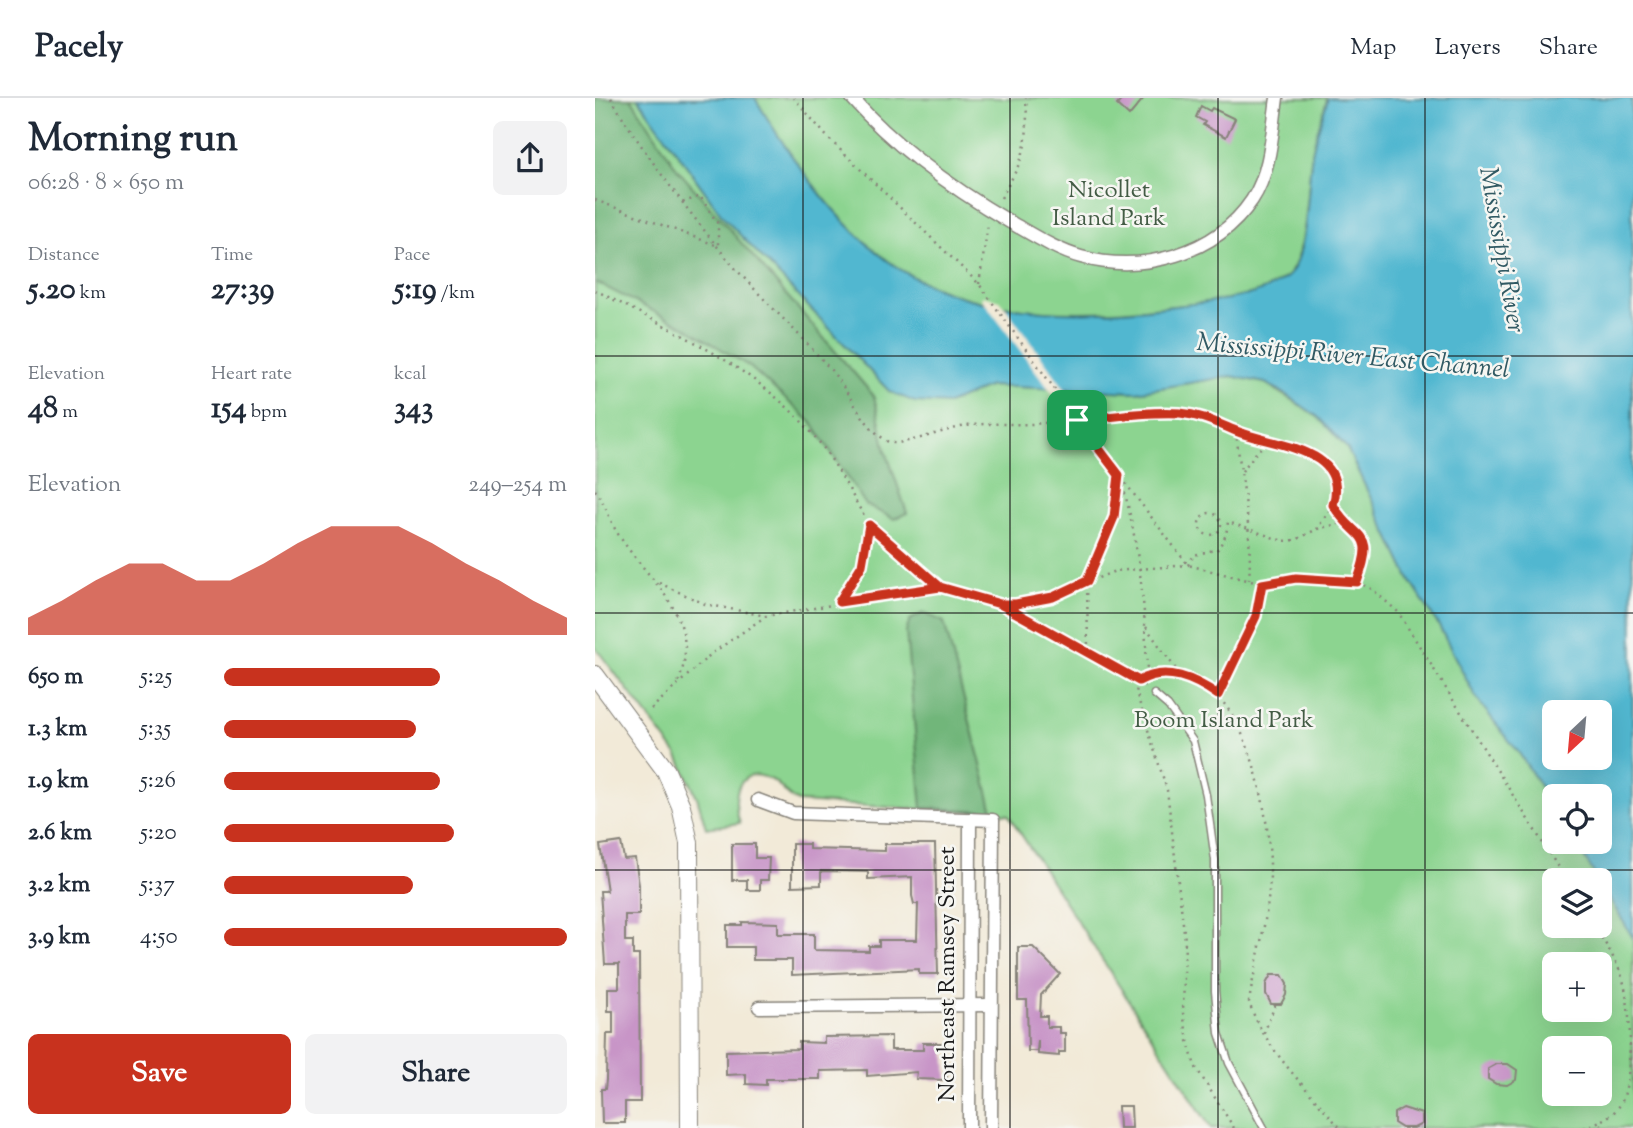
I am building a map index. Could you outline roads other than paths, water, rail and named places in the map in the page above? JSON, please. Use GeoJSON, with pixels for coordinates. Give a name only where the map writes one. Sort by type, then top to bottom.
{"type":"FeatureCollection","features":[{"type":"Feature","properties":{"kind":"street"},"geometry":{"type":"LineString","coordinates":[[852,98],[877,126],[927,168],[1041,240],[1067,253],[1097,261],[1149,262],[1206,243],[1224,230],[1252,200],[1268,160],[1277,98]]}},
{"type":"Feature","properties":{"kind":"street"},"geometry":{"type":"LineString","coordinates":[[595,675],[666,771],[681,806],[689,843],[690,1128]]}},
{"type":"Feature","properties":{"kind":"street"},"geometry":{"type":"LineString","coordinates":[[758,800],[793,813],[969,819]]}},
{"type":"Feature","properties":{"kind":"street","name":"Northeast Ramsey Street"},"geometry":{"type":"LineString","coordinates":[[969,1128],[969,819],[993,820],[991,1128]]}},
{"type":"Feature","properties":{"kind":"street"},"geometry":{"type":"LineString","coordinates":[[759,1007],[991,1005]]}},
{"type":"Feature","properties":{"kind":"lane"},"geometry":{"type":"LineString","coordinates":[[1154,694],[1168,706],[1193,741],[1206,795],[1215,860],[1215,991],[1219,1033],[1229,1063],[1264,1128]]}},
{"type":"Feature","properties":{"kind":"water"},"geometry":{"type":"Polygon","coordinates":[[[638,98],[755,98],[804,173],[845,222],[891,263],[915,278],[943,291],[1005,307],[1102,312],[1194,304],[1245,296],[1275,285],[1287,277],[1294,267],[1303,237],[1312,154],[1328,98],[1632,98],[1633,938],[1612,903],[1612,868],[1591,868],[1582,854],[1612,854],[1612,784],[1542,784],[1542,788],[1519,753],[1476,698],[1439,626],[1410,580],[1347,448],[1318,417],[1265,383],[1231,376],[1136,392],[990,386],[948,404],[915,402],[890,392],[724,218],[638,98]]]}},
{"type":"Feature","properties":{"kind":"park label","name":"Nicollet Island Park"},"geometry":{"type":"Point","coordinates":[1109,205]}},
{"type":"Feature","properties":{"kind":"park label","name":"Boom Island Park"},"geometry":{"type":"Point","coordinates":[1224,721]}},
{"type":"Feature","properties":{"kind":"water label","name":"Mississippi River"},"geometry":{"type":"Point","coordinates":[1501,250]}},
{"type":"Feature","properties":{"kind":"water label","name":"Mississippi River East Channel"},"geometry":{"type":"Point","coordinates":[1353,357]}}]}
